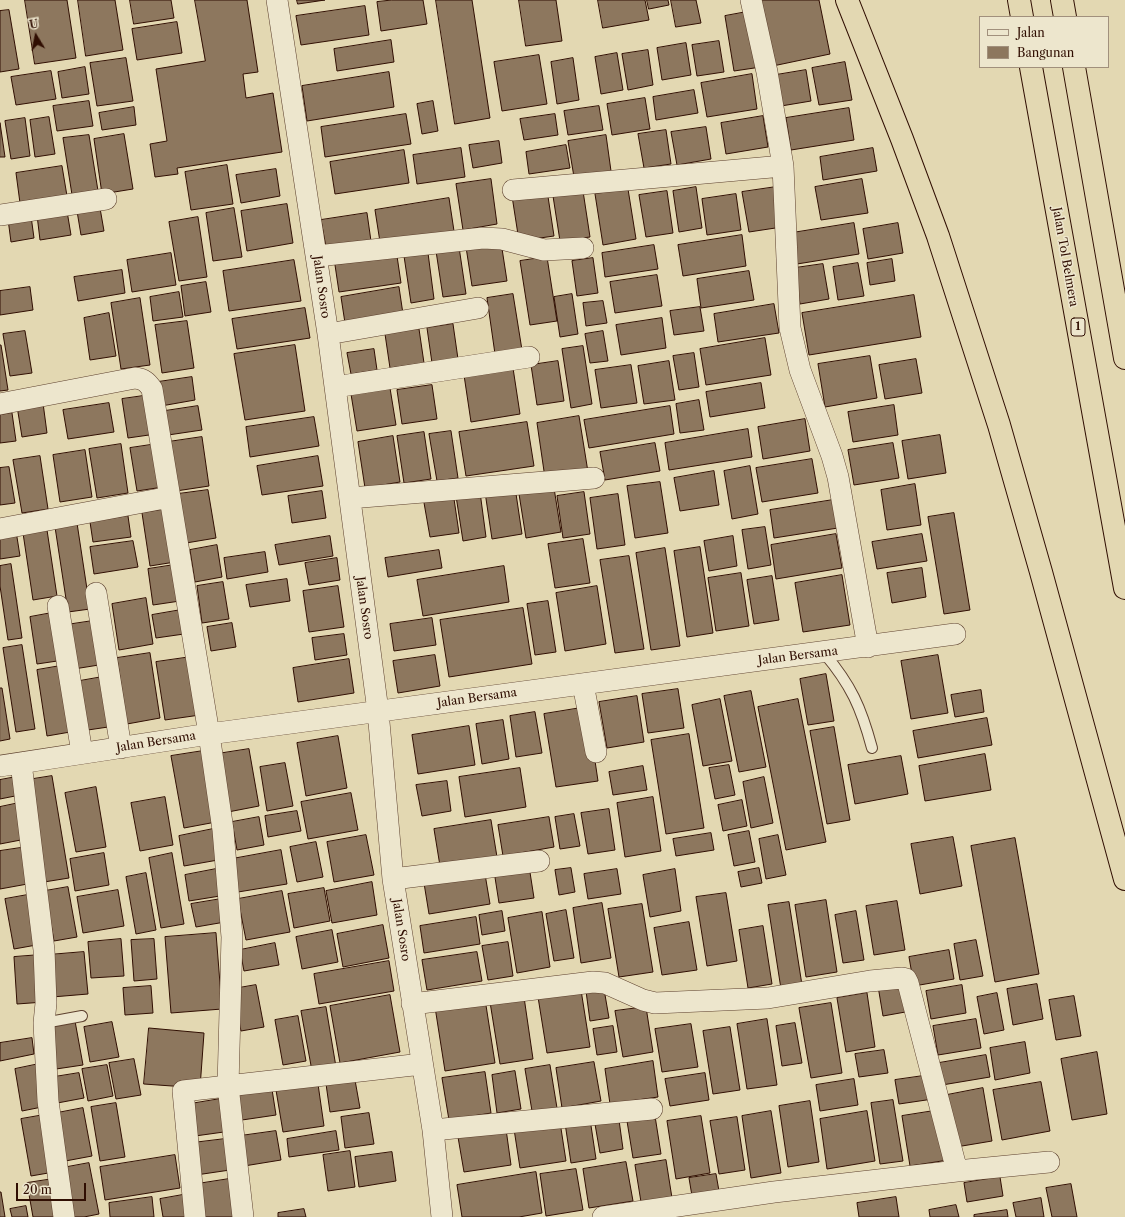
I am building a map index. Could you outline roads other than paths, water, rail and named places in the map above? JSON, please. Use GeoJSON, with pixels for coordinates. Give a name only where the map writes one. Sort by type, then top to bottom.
{"type":"FeatureCollection","features":[{"type":"Feature","properties":{"kind":"highway"},"geometry":{"type":"LineString","coordinates":[[1018,0],[1022,16]]}},
{"type":"Feature","properties":{"kind":"highway"},"geometry":{"type":"LineString","coordinates":[[1062,0],[1065,16]]}},
{"type":"Feature","properties":{"kind":"highway"},"geometry":{"type":"LineString","coordinates":[[847,1],[902,139],[938,236],[999,425],[1125,879]]}},
{"type":"Feature","properties":{"kind":"highway","name":"Jalan Tol Belmera"},"geometry":{"type":"LineString","coordinates":[[1031,68],[1125,588]]}},
{"type":"Feature","properties":{"kind":"highway"},"geometry":{"type":"LineString","coordinates":[[1074,68],[1125,358]]}},
{"type":"Feature","properties":{"kind":"street","name":"Jalan Sosro"},"geometry":{"type":"LineString","coordinates":[[277,0],[328,334],[378,711],[393,879],[433,1130],[442,1217]]}},
{"type":"Feature","properties":{"kind":"street"},"geometry":{"type":"LineString","coordinates":[[751,0],[767,72],[783,166],[790,328],[800,370],[832,456],[838,477],[868,647]]}},
{"type":"Feature","properties":{"kind":"street"},"geometry":{"type":"LineString","coordinates":[[513,190],[783,166]]}},
{"type":"Feature","properties":{"kind":"street"},"geometry":{"type":"LineString","coordinates":[[0,215],[106,199]]}},
{"type":"Feature","properties":{"kind":"street"},"geometry":{"type":"LineString","coordinates":[[317,256],[483,238],[502,239],[544,250],[583,248]]}},
{"type":"Feature","properties":{"kind":"street"},"geometry":{"type":"LineString","coordinates":[[328,334],[478,308]]}},
{"type":"Feature","properties":{"kind":"street"},"geometry":{"type":"LineString","coordinates":[[335,387],[529,357]]}},
{"type":"Feature","properties":{"kind":"street"},"geometry":{"type":"LineString","coordinates":[[0,404],[135,378],[143,379],[152,389],[224,830],[232,937],[228,1086],[243,1217]]}},
{"type":"Feature","properties":{"kind":"street"},"geometry":{"type":"LineString","coordinates":[[350,498],[594,478]]}},
{"type":"Feature","properties":{"kind":"street"},"geometry":{"type":"LineString","coordinates":[[0,529],[170,497]]}},
{"type":"Feature","properties":{"kind":"street"},"geometry":{"type":"LineString","coordinates":[[96,593],[121,748]]}},
{"type":"Feature","properties":{"kind":"street"},"geometry":{"type":"LineString","coordinates":[[58,606],[82,753]]}},
{"type":"Feature","properties":{"kind":"street","name":"Jalan Bersama"},"geometry":{"type":"LineString","coordinates":[[0,766],[209,734],[824,653],[955,634]]}},
{"type":"Feature","properties":{"kind":"street"},"geometry":{"type":"LineString","coordinates":[[583,684],[596,752]]}},
{"type":"Feature","properties":{"kind":"street"},"geometry":{"type":"LineString","coordinates":[[21,763],[44,950],[46,1003],[44,1022],[48,1101],[64,1217]]}},
{"type":"Feature","properties":{"kind":"street"},"geometry":{"type":"LineString","coordinates":[[393,879],[539,861]]}},
{"type":"Feature","properties":{"kind":"street"},"geometry":{"type":"LineString","coordinates":[[412,1004],[593,982],[605,983],[649,1002],[709,1002],[768,998],[870,981],[902,978],[906,979],[957,1171]]}},
{"type":"Feature","properties":{"kind":"street"},"geometry":{"type":"LineString","coordinates":[[195,1217],[183,1091],[422,1064]]}},
{"type":"Feature","properties":{"kind":"street"},"geometry":{"type":"LineString","coordinates":[[433,1130],[652,1109]]}},
{"type":"Feature","properties":{"kind":"street"},"geometry":{"type":"LineString","coordinates":[[603,1217],[774,1192],[1049,1162]]}},
{"type":"Feature","properties":{"kind":"lane"},"geometry":{"type":"LineString","coordinates":[[824,653],[839,671],[860,708],[872,748]]}},
{"type":"Feature","properties":{"kind":"lane"},"geometry":{"type":"LineString","coordinates":[[44,1022],[82,1016]]}}]}
